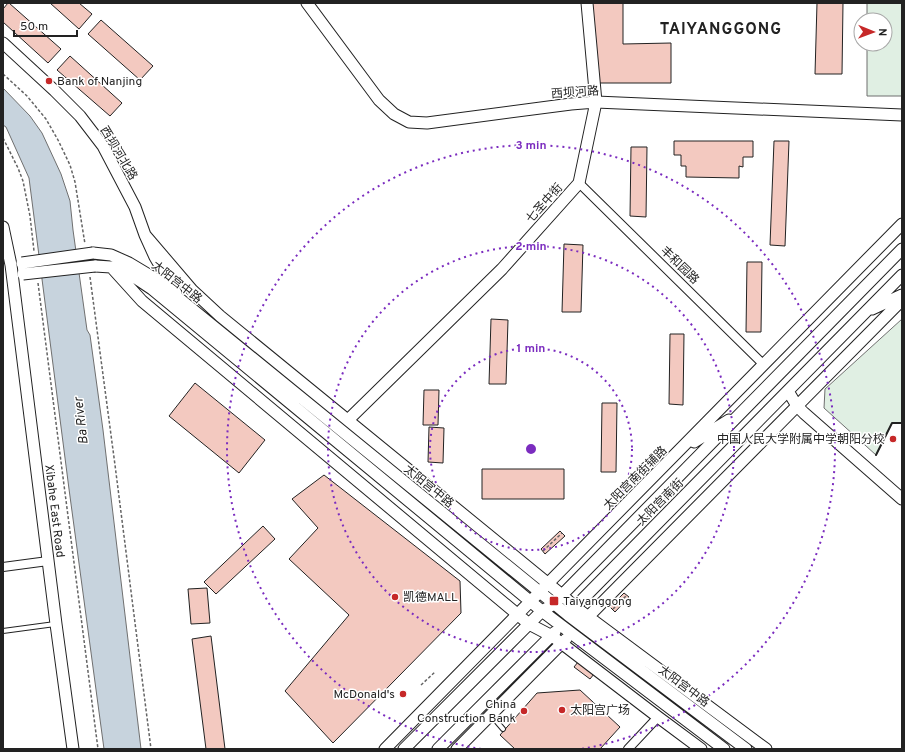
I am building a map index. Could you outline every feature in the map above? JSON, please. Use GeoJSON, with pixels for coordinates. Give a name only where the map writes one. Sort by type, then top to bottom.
{"type":"FeatureCollection","features":[{"type":"Feature","properties":{"kind":"street","name":"西坝河路"},"geometry":{"type":"LineString","coordinates":[[307,3],[379,100],[394,114],[410,122],[427,123],[596,102],[902,115]]}},
{"type":"Feature","properties":{"kind":"street","name":"七圣中街"},"geometry":{"type":"LineString","coordinates":[[348,420],[502,269],[579,183],[596,102],[587,3]]}},
{"type":"Feature","properties":{"kind":"street","name":"西坝河北路"},"geometry":{"type":"LineString","coordinates":[[3,43],[80,116],[103,146],[135,207],[155,257],[180,300]]}},
{"type":"Feature","properties":{"kind":"street","name":"丰和园路"},"geometry":{"type":"LineString","coordinates":[[579,183],[764,364]]}},
{"type":"Feature","properties":{"kind":"street","name":"太阳宫南街辅路"},"geometry":{"type":"LineString","coordinates":[[385,749],[902,224]]}},
{"type":"Feature","properties":{"kind":"street","name":"Xibahe East Road"},"geometry":{"type":"LineString","coordinates":[[3,227],[17,269],[48,561],[73,749]]}},
{"type":"Feature","properties":{"kind":"street","name":"太阳宫中路"},"geometry":{"type":"LineString","coordinates":[[145,235],[192,290],[220,316],[562,595],[571,611]]}},
{"type":"Feature","properties":{"kind":"street","name":"太阳宫南街"},"geometry":{"type":"LineString","coordinates":[[554,604],[902,249]]}},
{"type":"Feature","properties":{"kind":"street","name":"太阳宫中路"},"geometry":{"type":"LineString","coordinates":[[17,269],[89,251],[111,255],[130,263],[154,278],[554,604],[571,611],[746,749]]}},
{"type":"Feature","properties":{"kind":"street","name":"太阳宫中路"},"geometry":{"type":"LineString","coordinates":[[17,269],[92,269],[111,267],[128,273],[152,289],[530,602],[724,749]]}},
{"type":"Feature","properties":{"kind":"street"},"geometry":{"type":"LineString","coordinates":[[111,267],[142,301],[529,624],[552,636],[701,749]]}},
{"type":"Feature","properties":{"kind":"street","name":"太阳宫南街"},"geometry":{"type":"LineString","coordinates":[[438,749],[552,636],[571,611],[902,275]]}},
{"type":"Feature","properties":{"kind":"street"},"geometry":{"type":"LineString","coordinates":[[866,312],[902,295]]}},
{"type":"Feature","properties":{"kind":"street"},"geometry":{"type":"LineString","coordinates":[[457,749],[902,300]]}},
{"type":"Feature","properties":{"kind":"street"},"geometry":{"type":"LineString","coordinates":[[788,391],[797,406],[902,499]]}},
{"type":"Feature","properties":{"kind":"street"},"geometry":{"type":"LineString","coordinates":[[325,401],[360,446]]}},
{"type":"Feature","properties":{"kind":"street"},"geometry":{"type":"LineString","coordinates":[[678,452],[744,410]]}},
{"type":"Feature","properties":{"kind":"street"},"geometry":{"type":"LineString","coordinates":[[304,436],[343,447]]}},
{"type":"Feature","properties":{"kind":"street"},"geometry":{"type":"LineString","coordinates":[[404,519],[414,506]]}},
{"type":"Feature","properties":{"kind":"street"},"geometry":{"type":"LineString","coordinates":[[3,567],[48,561]]}},
{"type":"Feature","properties":{"kind":"street"},"geometry":{"type":"LineString","coordinates":[[404,749],[542,611],[554,604]]}},
{"type":"Feature","properties":{"kind":"street","name":"太阳宫中路"},"geometry":{"type":"LineString","coordinates":[[584,621],[766,749]]}},
{"type":"Feature","properties":{"kind":"street"},"geometry":{"type":"LineString","coordinates":[[628,749],[658,717]]}},
{"type":"Feature","properties":{"kind":"street"},"geometry":{"type":"LineString","coordinates":[[737,728],[754,749]]}},
{"type":"Feature","properties":{"kind":"lane"},"geometry":{"type":"LineString","coordinates":[[3,631],[56,624]]}},
{"type":"Feature","properties":{"kind":"lane"},"geometry":{"type":"LineString","coordinates":[[490,715],[503,729]]}},
{"type":"Feature","properties":{"kind":"path"},"geometry":{"type":"LineString","coordinates":[[3,74],[27,96],[46,119],[58,140],[70,165],[75,182],[89,251]]}},
{"type":"Feature","properties":{"kind":"path"},"geometry":{"type":"LineString","coordinates":[[3,138],[23,181],[30,216],[35,255]]}},
{"type":"Feature","properties":{"kind":"path"},"geometry":{"type":"LineString","coordinates":[[92,269],[114,458],[151,749]]}},
{"type":"Feature","properties":{"kind":"path"},"geometry":{"type":"LineString","coordinates":[[38,278],[98,749]]}},
{"type":"Feature","properties":{"kind":"path"},"geometry":{"type":"LineString","coordinates":[[543,551],[562,533]]}},
{"type":"Feature","properties":{"kind":"path"},"geometry":{"type":"LineString","coordinates":[[613,609],[627,595]]}},
{"type":"Feature","properties":{"kind":"path"},"geometry":{"type":"LineString","coordinates":[[421,685],[435,672]]}},
{"type":"Feature","properties":{"kind":"green space"},"geometry":{"type":"Polygon","coordinates":[[[867,3],[902,3],[902,96],[867,96],[867,52],[893,52],[893,12],[867,12],[867,3]]]}},
{"type":"Feature","properties":{"kind":"green space"},"geometry":{"type":"Polygon","coordinates":[[[902,319],[902,423],[892,423],[876,455],[824,408],[825,389],[902,319]]]}},
{"type":"Feature","properties":{"kind":"water","name":"Ba River"},"geometry":{"type":"Polygon","coordinates":[[[3,88],[30,116],[42,133],[61,174],[70,201],[87,330],[90,335],[103,430],[141,749],[104,749],[29,178],[6,127],[3,125],[3,88]]]}},
{"type":"Feature","properties":{"kind":"building"},"geometry":{"type":"Polygon","coordinates":[[[8,3],[61,49],[48,63],[3,22],[3,9],[8,3]]]}},
{"type":"Feature","properties":{"kind":"building"},"geometry":{"type":"Polygon","coordinates":[[[50,3],[79,3],[92,14],[79,29],[50,3]]]}},
{"type":"Feature","properties":{"kind":"building"},"geometry":{"type":"Polygon","coordinates":[[[591,3],[623,3],[623,44],[671,43],[671,83],[599,83],[591,3]]]}},
{"type":"Feature","properties":{"kind":"building"},"geometry":{"type":"Polygon","coordinates":[[[817,3],[843,3],[842,74],[815,74],[817,3]]]}},
{"type":"Feature","properties":{"kind":"building"},"geometry":{"type":"Polygon","coordinates":[[[101,20],[153,66],[140,80],[88,34],[101,20]]]}},
{"type":"Feature","properties":{"kind":"building"},"geometry":{"type":"Polygon","coordinates":[[[70,56],[122,103],[110,116],[57,70],[70,56]]]}},
{"type":"Feature","properties":{"kind":"building"},"geometry":{"type":"Polygon","coordinates":[[[674,141],[753,141],[753,157],[743,157],[743,167],[739,166],[739,178],[686,177],[686,166],[681,166],[681,155],[674,155],[674,141]]]}},
{"type":"Feature","properties":{"kind":"building"},"geometry":{"type":"Polygon","coordinates":[[[774,141],[789,141],[785,246],[770,245],[774,141]]]}},
{"type":"Feature","properties":{"kind":"building"},"geometry":{"type":"Polygon","coordinates":[[[631,147],[647,147],[646,217],[630,216],[631,147]]]}},
{"type":"Feature","properties":{"kind":"building"},"geometry":{"type":"Polygon","coordinates":[[[564,244],[583,245],[581,312],[562,312],[564,244]]]}},
{"type":"Feature","properties":{"kind":"building"},"geometry":{"type":"Polygon","coordinates":[[[747,262],[762,262],[761,332],[746,332],[747,262]]]}},
{"type":"Feature","properties":{"kind":"building"},"geometry":{"type":"Polygon","coordinates":[[[491,319],[508,320],[506,384],[489,384],[491,319]]]}},
{"type":"Feature","properties":{"kind":"building"},"geometry":{"type":"Polygon","coordinates":[[[670,334],[684,334],[683,405],[669,404],[670,334]]]}},
{"type":"Feature","properties":{"kind":"building"},"geometry":{"type":"Polygon","coordinates":[[[195,383],[265,440],[239,473],[169,416],[195,383]]]}},
{"type":"Feature","properties":{"kind":"building"},"geometry":{"type":"Polygon","coordinates":[[[424,390],[439,390],[438,425],[423,425],[424,390]]]}},
{"type":"Feature","properties":{"kind":"building"},"geometry":{"type":"Polygon","coordinates":[[[602,403],[617,403],[616,472],[601,472],[602,403]]]}},
{"type":"Feature","properties":{"kind":"building"},"geometry":{"type":"Polygon","coordinates":[[[429,427],[444,428],[443,463],[428,462],[429,427]]]}},
{"type":"Feature","properties":{"kind":"building"},"geometry":{"type":"Polygon","coordinates":[[[482,469],[564,469],[564,499],[482,499],[482,469]]]}},
{"type":"Feature","properties":{"kind":"building","name":"凯德MALL"},"geometry":{"type":"Polygon","coordinates":[[[324,475],[460,581],[461,613],[333,743],[285,691],[349,615],[289,559],[318,528],[292,499],[324,475]]]}},
{"type":"Feature","properties":{"kind":"building"},"geometry":{"type":"Polygon","coordinates":[[[263,526],[275,539],[216,594],[204,582],[263,526]]]}},
{"type":"Feature","properties":{"kind":"building"},"geometry":{"type":"Polygon","coordinates":[[[560,531],[565,536],[545,554],[541,549],[560,531]]]}},
{"type":"Feature","properties":{"kind":"building"},"geometry":{"type":"Polygon","coordinates":[[[207,588],[210,623],[191,624],[188,589],[207,588]]]}},
{"type":"Feature","properties":{"kind":"building"},"geometry":{"type":"Polygon","coordinates":[[[624,593],[629,597],[615,612],[610,607],[624,593]]]}},
{"type":"Feature","properties":{"kind":"building"},"geometry":{"type":"Polygon","coordinates":[[[211,636],[225,749],[206,749],[192,639],[211,636]]]}},
{"type":"Feature","properties":{"kind":"building"},"geometry":{"type":"Polygon","coordinates":[[[578,662],[594,674],[590,679],[574,667],[578,662]]]}},
{"type":"Feature","properties":{"kind":"building","name":"太阳宫广场"},"geometry":{"type":"Polygon","coordinates":[[[580,690],[620,727],[600,749],[515,749],[500,735],[537,693],[580,690]]]}},
{"type":"Feature","properties":{"kind":"wall"},"geometry":{"type":"LineString","coordinates":[[876,455],[892,423],[902,423]]}},
{"type":"Feature","properties":{"kind":"place","name":"Bank of Nanjing"},"geometry":{"type":"Point","coordinates":[49,81]}},
{"type":"Feature","properties":{"kind":"place","name":"中国人民大学附属中学朝阳分校"},"geometry":{"type":"Point","coordinates":[893,439]}},
{"type":"Feature","properties":{"kind":"place","name":"凯德MALL"},"geometry":{"type":"Point","coordinates":[395,597]}},
{"type":"Feature","properties":{"kind":"place","name":"Taiyanggong"},"geometry":{"type":"Point","coordinates":[554,601]}},
{"type":"Feature","properties":{"kind":"place","name":"McDonald's"},"geometry":{"type":"Point","coordinates":[403,694]}},
{"type":"Feature","properties":{"kind":"place","name":"太阳宫广场"},"geometry":{"type":"Point","coordinates":[562,710]}},
{"type":"Feature","properties":{"kind":"place","name":"China Construction Bank"},"geometry":{"type":"Point","coordinates":[524,711]}},
{"type":"Feature","properties":{"kind":"district","name":"TAIYANGGONG"},"geometry":{"type":"Point","coordinates":[721,28]}}]}
